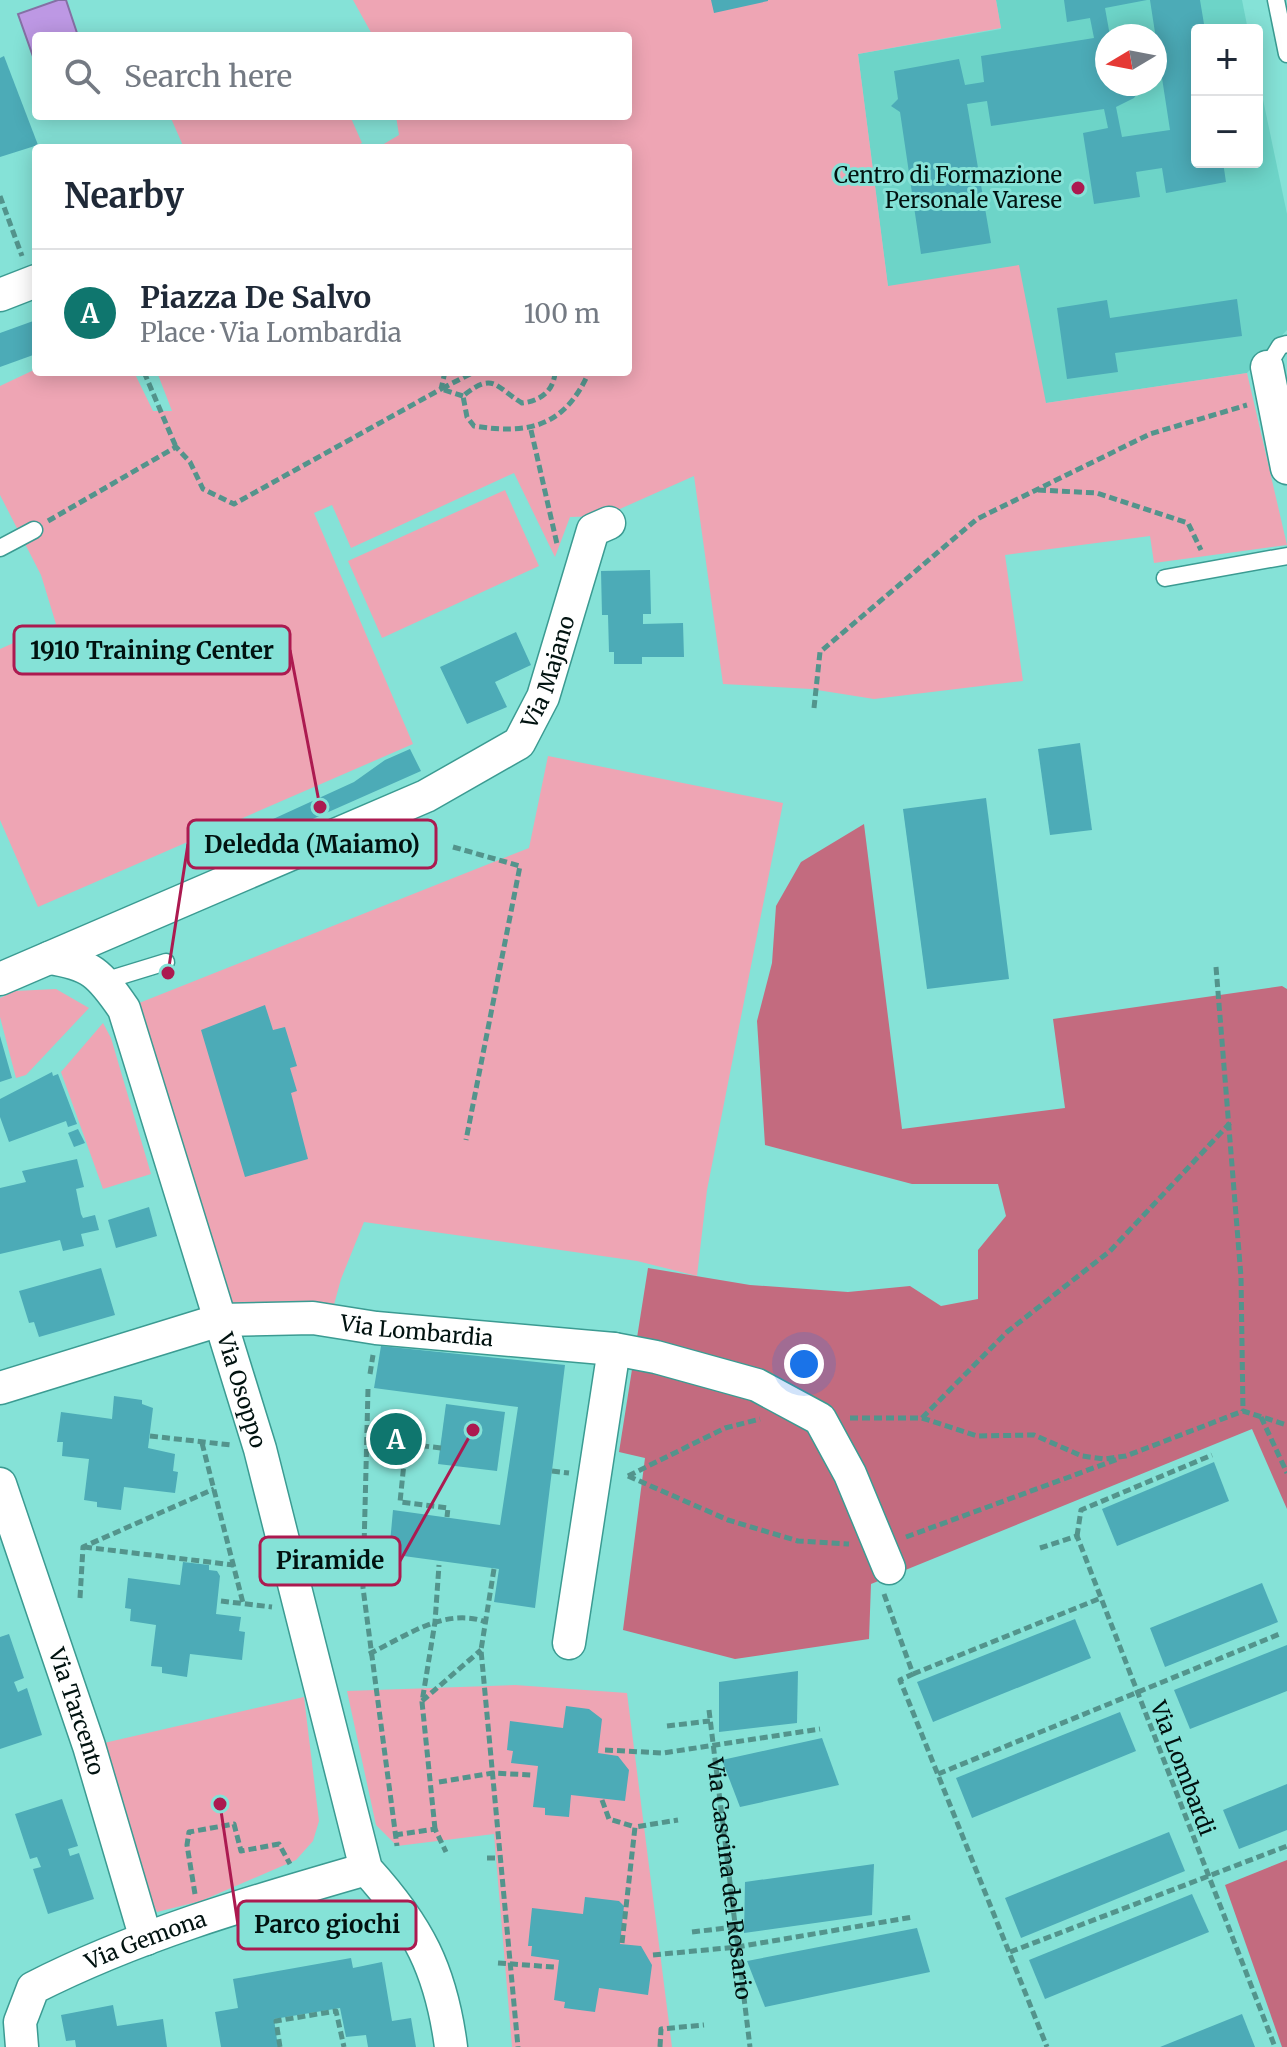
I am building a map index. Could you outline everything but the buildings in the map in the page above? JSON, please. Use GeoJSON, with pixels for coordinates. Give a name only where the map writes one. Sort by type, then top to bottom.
{"type":"FeatureCollection","features":[{"type":"Feature","properties":{"kind":"street"},"geometry":{"type":"LineString","coordinates":[[0,295],[32,283]]}},
{"type":"Feature","properties":{"kind":"street"},"geometry":{"type":"LineString","coordinates":[[1275,370],[1287,468]]}},
{"type":"Feature","properties":{"kind":"street","name":"Via Majano"},"geometry":{"type":"LineString","coordinates":[[2,971],[49,958],[426,796],[519,743],[543,697],[593,530],[609,523]]}},
{"type":"Feature","properties":{"kind":"street","name":"Via Osoppo"},"geometry":{"type":"LineString","coordinates":[[49,958],[80,963],[104,981],[124,1009],[260,1449],[366,1869]]}},
{"type":"Feature","properties":{"kind":"street","name":"Via Lombardia"},"geometry":{"type":"LineString","coordinates":[[220,1320],[313,1318],[376,1328],[614,1349],[757,1385],[820,1419]]}},
{"type":"Feature","properties":{"kind":"street"},"geometry":{"type":"LineString","coordinates":[[0,1388],[220,1320]]}},
{"type":"Feature","properties":{"kind":"street"},"geometry":{"type":"LineString","coordinates":[[569,1643],[614,1349]]}},
{"type":"Feature","properties":{"kind":"street"},"geometry":{"type":"LineString","coordinates":[[820,1419],[850,1474],[885,1577]]}},
{"type":"Feature","properties":{"kind":"street","name":"Via Tarcento"},"geometry":{"type":"LineString","coordinates":[[0,1484],[89,1746],[146,1939]]}},
{"type":"Feature","properties":{"kind":"street"},"geometry":{"type":"LineString","coordinates":[[366,1869],[403,1910],[429,1957],[446,2007],[451,2047]]}},
{"type":"Feature","properties":{"kind":"street","name":"Via Gemona"},"geometry":{"type":"LineString","coordinates":[[22,2047],[20,2022],[33,1988],[76,1966],[211,1914],[366,1869]]}},
{"type":"Feature","properties":{"kind":"lane"},"geometry":{"type":"LineString","coordinates":[[1276,0],[1287,54]]}},
{"type":"Feature","properties":{"kind":"lane"},"geometry":{"type":"LineString","coordinates":[[0,548],[34,530]]}},
{"type":"Feature","properties":{"kind":"lane"},"geometry":{"type":"LineString","coordinates":[[1165,578],[1287,556]]}},
{"type":"Feature","properties":{"kind":"lane"},"geometry":{"type":"LineString","coordinates":[[104,981],[166,962]]}},
{"type":"Feature","properties":{"kind":"path"},"geometry":{"type":"LineString","coordinates":[[0,196],[32,277]]}},
{"type":"Feature","properties":{"kind":"path"},"geometry":{"type":"LineString","coordinates":[[814,708],[820,652],[977,519],[1275,370]]}},
{"type":"Feature","properties":{"kind":"path"},"geometry":{"type":"LineString","coordinates":[[146,376],[176,447],[190,462],[203,489],[234,504],[466,376]]}},
{"type":"Feature","properties":{"kind":"path"},"geometry":{"type":"LineString","coordinates":[[441,389],[444,376]]}},
{"type":"Feature","properties":{"kind":"path"},"geometry":{"type":"LineString","coordinates":[[463,396],[480,384],[491,383],[499,384],[522,403],[534,402],[552,387],[554,376]]}},
{"type":"Feature","properties":{"kind":"path"},"geometry":{"type":"LineString","coordinates":[[463,396],[467,417],[474,426],[531,429],[565,408],[579,394],[587,376]]}},
{"type":"Feature","properties":{"kind":"path"},"geometry":{"type":"LineString","coordinates":[[441,389],[463,396]]}},
{"type":"Feature","properties":{"kind":"path"},"geometry":{"type":"LineString","coordinates":[[531,429],[556,531],[557,553]]}},
{"type":"Feature","properties":{"kind":"path"},"geometry":{"type":"LineString","coordinates":[[34,530],[176,447]]}},
{"type":"Feature","properties":{"kind":"path"},"geometry":{"type":"LineString","coordinates":[[1037,490],[1097,493],[1188,523],[1211,572]]}},
{"type":"Feature","properties":{"kind":"path"},"geometry":{"type":"LineString","coordinates":[[453,847],[520,866],[466,1140]]}},
{"type":"Feature","properties":{"kind":"path"},"geometry":{"type":"LineString","coordinates":[[1216,967],[1231,1122],[1241,1277],[1243,1411]]}},
{"type":"Feature","properties":{"kind":"path"},"geometry":{"type":"LineString","coordinates":[[922,1418],[1007,1332],[1110,1251],[1231,1122]]}},
{"type":"Feature","properties":{"kind":"path"},"geometry":{"type":"LineString","coordinates":[[368,1389],[362,1554],[369,1654],[397,1846]]}},
{"type":"Feature","properties":{"kind":"path"},"geometry":{"type":"LineString","coordinates":[[820,1419],[922,1418],[977,1436],[1034,1435],[1082,1456],[1104,1459],[1126,1456],[1243,1411],[1287,1425]]}},
{"type":"Feature","properties":{"kind":"path"},"geometry":{"type":"LineString","coordinates":[[628,1476],[725,1428],[767,1417]]}},
{"type":"Feature","properties":{"kind":"path"},"geometry":{"type":"LineString","coordinates":[[1261,1417],[1287,1473]]}},
{"type":"Feature","properties":{"kind":"path"},"geometry":{"type":"LineString","coordinates":[[150,1436],[232,1445]]}},
{"type":"Feature","properties":{"kind":"path"},"geometry":{"type":"LineString","coordinates":[[202,1443],[243,1603]]}},
{"type":"Feature","properties":{"kind":"path"},"geometry":{"type":"LineString","coordinates":[[441,1448],[406,1444],[400,1502],[448,1508],[447,1517]]}},
{"type":"Feature","properties":{"kind":"path"},"geometry":{"type":"LineString","coordinates":[[1040,1548],[1077,1536],[1081,1510],[1212,1455]]}},
{"type":"Feature","properties":{"kind":"path"},"geometry":{"type":"LineString","coordinates":[[83,1547],[214,1489]]}},
{"type":"Feature","properties":{"kind":"path","name":"Via Lombardi"},"geometry":{"type":"LineString","coordinates":[[1077,1536],[1275,2047]]}},
{"type":"Feature","properties":{"kind":"path"},"geometry":{"type":"LineString","coordinates":[[83,1547],[234,1565]]}},
{"type":"Feature","properties":{"kind":"path"},"geometry":{"type":"LineString","coordinates":[[80,1598],[83,1547]]}},
{"type":"Feature","properties":{"kind":"path"},"geometry":{"type":"LineString","coordinates":[[439,1565],[435,1622],[422,1702],[435,1829],[446,1852]]}},
{"type":"Feature","properties":{"kind":"path"},"geometry":{"type":"LineString","coordinates":[[494,1569],[481,1650],[518,2047]]}},
{"type":"Feature","properties":{"kind":"path"},"geometry":{"type":"LineString","coordinates":[[885,1577],[913,1674]]}},
{"type":"Feature","properties":{"kind":"path"},"geometry":{"type":"LineString","coordinates":[[1047,2047],[900,1680],[1101,1598]]}},
{"type":"Feature","properties":{"kind":"path"},"geometry":{"type":"LineString","coordinates":[[221,1601],[275,1608]]}},
{"type":"Feature","properties":{"kind":"path"},"geometry":{"type":"LineString","coordinates":[[369,1654],[435,1622],[461,1616],[486,1622]]}},
{"type":"Feature","properties":{"kind":"path"},"geometry":{"type":"LineString","coordinates":[[938,1774],[1282,1633]]}},
{"type":"Feature","properties":{"kind":"path"},"geometry":{"type":"LineString","coordinates":[[422,1702],[481,1650]]}},
{"type":"Feature","properties":{"kind":"path","name":"Via Cascina del Rosario"},"geometry":{"type":"LineString","coordinates":[[709,1710],[750,2047]]}},
{"type":"Feature","properties":{"kind":"path"},"geometry":{"type":"LineString","coordinates":[[667,1726],[710,1721]]}},
{"type":"Feature","properties":{"kind":"path"},"geometry":{"type":"LineString","coordinates":[[605,1750],[663,1753],[820,1729]]}},
{"type":"Feature","properties":{"kind":"path"},"geometry":{"type":"LineString","coordinates":[[439,1782],[493,1773],[531,1775]]}},
{"type":"Feature","properties":{"kind":"path"},"geometry":{"type":"LineString","coordinates":[[602,1800],[609,1819],[635,1827],[678,1820]]}},
{"type":"Feature","properties":{"kind":"path"},"geometry":{"type":"LineString","coordinates":[[197,1902],[187,1845],[189,1832],[234,1824],[241,1851],[279,1844],[290,1865]]}},
{"type":"Feature","properties":{"kind":"path"},"geometry":{"type":"LineString","coordinates":[[622,1943],[635,1827]]}},
{"type":"Feature","properties":{"kind":"path"},"geometry":{"type":"LineString","coordinates":[[395,1835],[435,1829]]}},
{"type":"Feature","properties":{"kind":"path"},"geometry":{"type":"LineString","coordinates":[[1010,1952],[1287,1846]]}},
{"type":"Feature","properties":{"kind":"path"},"geometry":{"type":"LineString","coordinates":[[487,1858],[501,1858]]}},
{"type":"Feature","properties":{"kind":"path"},"geometry":{"type":"LineString","coordinates":[[653,1955],[711,1951],[913,1917]]}},
{"type":"Feature","properties":{"kind":"path"},"geometry":{"type":"LineString","coordinates":[[692,1932],[735,1927]]}},
{"type":"Feature","properties":{"kind":"path"},"geometry":{"type":"LineString","coordinates":[[498,1963],[554,1967]]}},
{"type":"Feature","properties":{"kind":"path"},"geometry":{"type":"LineString","coordinates":[[280,2047],[276,2021],[336,2011],[344,2047]]}},
{"type":"Feature","properties":{"kind":"path"},"geometry":{"type":"LineString","coordinates":[[660,2047],[661,2029],[704,2025]]}},
{"type":"Feature","properties":{"kind":"shaded area"},"geometry":{"type":"Polygon","coordinates":[[[66,0],[77,32],[32,32],[32,54],[18,14],[66,0]]]}},
{"type":"Feature","properties":{"kind":"shaded area"},"geometry":{"type":"Polygon","coordinates":[[[353,0],[996,0],[1001,28],[858,54],[888,286],[1019,265],[1046,403],[1247,373],[1287,545],[1154,563],[1150,536],[1005,555],[1023,681],[874,699],[811,689],[723,684],[694,476],[604,516],[570,517],[555,557],[514,473],[351,548],[332,505],[314,513],[413,744],[38,907],[0,820],[0,649],[56,624],[41,575],[0,495],[0,386],[32,371],[32,376],[136,376],[153,411],[172,411],[159,376],[632,376],[632,144],[384,144],[399,135],[397,120],[632,120],[632,32],[371,32],[353,0]]]}},
{"type":"Feature","properties":{"kind":"shaded area","name":"Centro di Formazione Personale Varese"},"geometry":{"type":"Polygon","coordinates":[[[996,0],[1242,0],[1247,24],[1191,24],[1191,168],[1263,168],[1263,100],[1287,214],[1287,330],[1247,373],[1046,403],[888,287],[858,54],[1001,29],[996,0]]]}},
{"type":"Feature","properties":{"kind":"shaded area"},"geometry":{"type":"Polygon","coordinates":[[[172,120],[352,120],[362,143],[360,144],[182,144],[172,120]]]}},
{"type":"Feature","properties":{"kind":"shaded area"},"geometry":{"type":"Polygon","coordinates":[[[505,490],[539,566],[382,638],[348,561],[505,490]]]}},
{"type":"Feature","properties":{"kind":"shaded area"},"geometry":{"type":"Polygon","coordinates":[[[548,756],[783,803],[707,1190],[697,1276],[637,1261],[364,1222],[341,1279],[332,1312],[220,1320],[124,1009],[529,848],[548,756]]]}},
{"type":"Feature","properties":{"kind":"shaded area"},"geometry":{"type":"Polygon","coordinates":[[[864,824],[902,1129],[1065,1108],[1053,1019],[1282,986],[1287,989],[1287,1509],[1252,1429],[871,1584],[869,1639],[735,1659],[623,1630],[645,1458],[619,1452],[648,1268],[750,1285],[848,1292],[910,1286],[941,1306],[978,1299],[978,1250],[1006,1216],[998,1184],[912,1184],[765,1145],[757,1021],[772,963],[776,906],[801,862],[864,824]]]}},
{"type":"Feature","properties":{"kind":"shaded area"},"geometry":{"type":"Polygon","coordinates":[[[56,989],[89,1008],[26,1075],[16,1078],[0,1017],[0,998],[15,991],[56,989]]]}},
{"type":"Feature","properties":{"kind":"shaded area"},"geometry":{"type":"Polygon","coordinates":[[[103,1023],[111,1038],[151,1174],[103,1189],[61,1072],[103,1023]]]}},
{"type":"Feature","properties":{"kind":"shaded area"},"geometry":{"type":"Polygon","coordinates":[[[515,1685],[627,1693],[672,2047],[512,2047],[494,1834],[397,1846],[376,1825],[347,1691],[515,1685]]]}},
{"type":"Feature","properties":{"kind":"shaded area"},"geometry":{"type":"Polygon","coordinates":[[[304,1697],[319,1821],[313,1841],[296,1860],[201,1901],[157,1912],[147,1893],[104,1743],[304,1697]]]}},
{"type":"Feature","properties":{"kind":"shaded area"},"geometry":{"type":"Polygon","coordinates":[[[1287,1860],[1287,2047],[1282,2047],[1225,1885],[1287,1860]]]}},
{"type":"Feature","properties":{"kind":"place","name":"Centro di Formazione Personale Varese"},"geometry":{"type":"Point","coordinates":[1078,188]}},
{"type":"Feature","properties":{"kind":"place","name":"1910 Training Center"},"geometry":{"type":"Point","coordinates":[320,807]}},
{"type":"Feature","properties":{"kind":"place","name":"Deledda (Maiamo)"},"geometry":{"type":"Point","coordinates":[168,973]}},
{"type":"Feature","properties":{"kind":"place","name":"Piramide"},"geometry":{"type":"Point","coordinates":[473,1430]}},
{"type":"Feature","properties":{"kind":"place","name":"Piazza De Salvo"},"geometry":{"type":"Point","coordinates":[396,1439]}},
{"type":"Feature","properties":{"kind":"place","name":"Parco giochi"},"geometry":{"type":"Point","coordinates":[220,1804]}}]}
